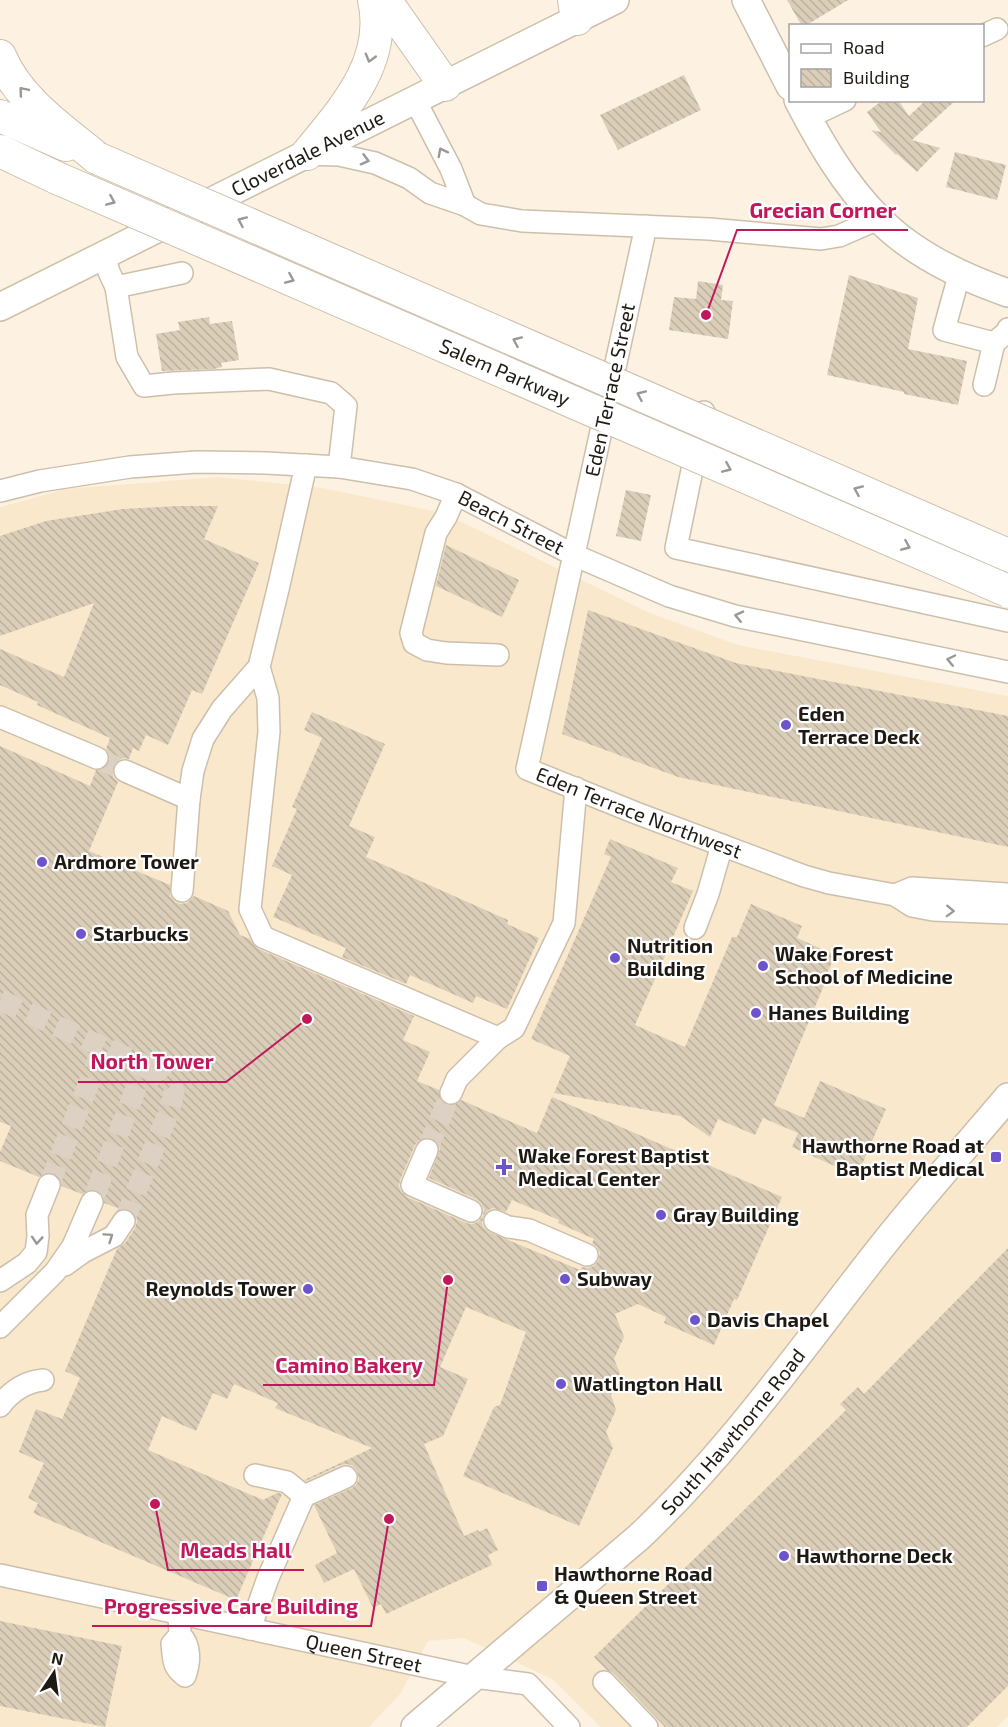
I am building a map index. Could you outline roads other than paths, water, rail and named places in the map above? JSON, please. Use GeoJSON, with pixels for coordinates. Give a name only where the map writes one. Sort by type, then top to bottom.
{"type":"FeatureCollection","features":[{"type":"Feature","properties":{"kind":"highway"},"geometry":{"type":"LineString","coordinates":[[307,154],[347,104],[367,68],[376,25],[374,0]]}},
{"type":"Feature","properties":{"kind":"highway"},"geometry":{"type":"LineString","coordinates":[[385,0],[445,85]]}},
{"type":"Feature","properties":{"kind":"highway"},"geometry":{"type":"LineString","coordinates":[[0,56],[24,94],[97,158]]}},
{"type":"Feature","properties":{"kind":"highway","name":"Salem Parkway"},"geometry":{"type":"LineString","coordinates":[[0,116],[1008,555]]}},
{"type":"Feature","properties":{"kind":"highway","name":"Salem Parkway"},"geometry":{"type":"LineString","coordinates":[[0,151],[1008,591]]}},
{"type":"Feature","properties":{"kind":"highway"},"geometry":{"type":"LineString","coordinates":[[0,171],[18,179],[57,177]]}},
{"type":"Feature","properties":{"kind":"main road","name":"Cloverdale Avenue"},"geometry":{"type":"LineString","coordinates":[[0,307],[416,100],[576,10],[615,0]]}},
{"type":"Feature","properties":{"kind":"main road"},"geometry":{"type":"LineString","coordinates":[[746,0],[789,84]]}},
{"type":"Feature","properties":{"kind":"main road"},"geometry":{"type":"LineString","coordinates":[[803,109],[830,157],[854,191],[878,219],[900,238],[922,252],[1008,293]]}},
{"type":"Feature","properties":{"kind":"main road","name":"South Hawthorne Road"},"geometry":{"type":"LineString","coordinates":[[415,1727],[673,1505],[706,1468],[880,1248],[1008,1097]]}},
{"type":"Feature","properties":{"kind":"street"},"geometry":{"type":"LineString","coordinates":[[416,100],[451,169],[465,205]]}},
{"type":"Feature","properties":{"kind":"street"},"geometry":{"type":"LineString","coordinates":[[803,109],[835,102]]}},
{"type":"Feature","properties":{"kind":"street"},"geometry":{"type":"LineString","coordinates":[[307,154],[339,154],[375,163],[409,178],[430,193],[465,205],[481,214],[522,221],[709,229],[821,239],[840,236],[878,219]]}},
{"type":"Feature","properties":{"kind":"street","name":"Eden Terrace Street"},"geometry":{"type":"LineString","coordinates":[[574,555],[646,226]]}},
{"type":"Feature","properties":{"kind":"street"},"geometry":{"type":"LineString","coordinates":[[104,254],[116,287],[127,357],[144,386],[269,379],[331,393],[346,406],[339,467]]}},
{"type":"Feature","properties":{"kind":"street"},"geometry":{"type":"LineString","coordinates":[[960,272],[944,330],[1001,336],[984,385]]}},
{"type":"Feature","properties":{"kind":"street"},"geometry":{"type":"LineString","coordinates":[[116,287],[183,273]]}},
{"type":"Feature","properties":{"kind":"street"},"geometry":{"type":"LineString","coordinates":[[605,411],[699,435]]}},
{"type":"Feature","properties":{"kind":"street"},"geometry":{"type":"LineString","coordinates":[[704,412],[676,548],[1008,621]]}},
{"type":"Feature","properties":{"kind":"street"},"geometry":{"type":"LineString","coordinates":[[601,432],[695,457]]}},
{"type":"Feature","properties":{"kind":"street","name":"Beach Street"},"geometry":{"type":"LineString","coordinates":[[0,491],[40,481],[130,467],[196,462],[339,467],[412,479],[456,494],[574,555],[669,596],[735,616],[1008,672]]}},
{"type":"Feature","properties":{"kind":"street"},"geometry":{"type":"LineString","coordinates":[[182,891],[193,771],[203,739],[222,709],[259,668],[306,465]]}},
{"type":"Feature","properties":{"kind":"street"},"geometry":{"type":"LineString","coordinates":[[456,494],[446,517],[436,532],[411,633],[414,643],[427,650],[498,655]]}},
{"type":"Feature","properties":{"kind":"street","name":"Eden Terrace Northwest"},"geometry":{"type":"LineString","coordinates":[[574,555],[527,769],[829,884],[895,895],[912,906],[933,910],[1008,913]]}},
{"type":"Feature","properties":{"kind":"street"},"geometry":{"type":"LineString","coordinates":[[259,668],[268,698],[269,732],[250,909],[263,937],[498,1038]]}},
{"type":"Feature","properties":{"kind":"street"},"geometry":{"type":"LineString","coordinates":[[0,717],[97,758]]}},
{"type":"Feature","properties":{"kind":"street"},"geometry":{"type":"LineString","coordinates":[[125,771],[189,799]]}},
{"type":"Feature","properties":{"kind":"street"},"geometry":{"type":"LineString","coordinates":[[451,1093],[457,1079],[498,1038],[514,1029],[564,923],[576,788]]}},
{"type":"Feature","properties":{"kind":"street"},"geometry":{"type":"LineString","coordinates":[[695,928],[708,894],[722,845]]}},
{"type":"Feature","properties":{"kind":"street","name":"Eden Terrace Northwest"},"geometry":{"type":"LineString","coordinates":[[895,895],[912,888],[1008,894]]}},
{"type":"Feature","properties":{"kind":"street"},"geometry":{"type":"LineString","coordinates":[[427,1150],[412,1185],[471,1211]]}},
{"type":"Feature","properties":{"kind":"street"},"geometry":{"type":"LineString","coordinates":[[0,1281],[27,1263],[36,1252],[37,1215],[49,1185]]}},
{"type":"Feature","properties":{"kind":"street"},"geometry":{"type":"LineString","coordinates":[[55,1272],[73,1246],[92,1202]]}},
{"type":"Feature","properties":{"kind":"street"},"geometry":{"type":"LineString","coordinates":[[0,1327],[55,1272],[83,1252],[114,1236],[124,1221]]}},
{"type":"Feature","properties":{"kind":"street"},"geometry":{"type":"LineString","coordinates":[[495,1221],[508,1227],[529,1230],[587,1255]]}},
{"type":"Feature","properties":{"kind":"street"},"geometry":{"type":"LineString","coordinates":[[0,1406],[13,1391],[24,1385],[43,1380]]}},
{"type":"Feature","properties":{"kind":"street"},"geometry":{"type":"LineString","coordinates":[[255,1475],[287,1482],[304,1496]]}},
{"type":"Feature","properties":{"kind":"street"},"geometry":{"type":"LineString","coordinates":[[250,1629],[268,1578],[304,1496],[346,1477]]}},
{"type":"Feature","properties":{"kind":"street","name":"Queen Street"},"geometry":{"type":"LineString","coordinates":[[0,1575],[179,1624],[250,1629],[474,1677],[528,1684],[569,1727]]}},
{"type":"Feature","properties":{"kind":"street"},"geometry":{"type":"LineString","coordinates":[[604,1682],[655,1726]]}},
{"type":"Feature","properties":{"kind":"tunnel"},"geometry":{"type":"LineString","coordinates":[[97,758],[125,771]]}},
{"type":"Feature","properties":{"kind":"tunnel"},"geometry":{"type":"LineString","coordinates":[[0,1000],[103,1047]]}},
{"type":"Feature","properties":{"kind":"tunnel"},"geometry":{"type":"LineString","coordinates":[[49,1185],[103,1047],[145,1065],[92,1202]]}},
{"type":"Feature","properties":{"kind":"tunnel"},"geometry":{"type":"LineString","coordinates":[[124,1221],[170,1109],[174,1092],[163,1078],[145,1065]]}},
{"type":"Feature","properties":{"kind":"tunnel"},"geometry":{"type":"LineString","coordinates":[[427,1150],[451,1093]]}},
{"type":"Feature","properties":{"kind":"place","name":"Grecian Corner"},"geometry":{"type":"Point","coordinates":[706,315]}},
{"type":"Feature","properties":{"kind":"place","name":"Eden Terrace Deck"},"geometry":{"type":"Point","coordinates":[786,725]}},
{"type":"Feature","properties":{"kind":"place","name":"Ardmore Tower"},"geometry":{"type":"Point","coordinates":[42,862]}},
{"type":"Feature","properties":{"kind":"place","name":"Starbucks"},"geometry":{"type":"Point","coordinates":[81,934]}},
{"type":"Feature","properties":{"kind":"place","name":"Nutrition Building"},"geometry":{"type":"Point","coordinates":[615,958]}},
{"type":"Feature","properties":{"kind":"place","name":"Wake Forest School of Medicine"},"geometry":{"type":"Point","coordinates":[763,966]}},
{"type":"Feature","properties":{"kind":"place","name":"Hanes Building"},"geometry":{"type":"Point","coordinates":[756,1013]}},
{"type":"Feature","properties":{"kind":"place","name":"North Tower"},"geometry":{"type":"Point","coordinates":[307,1019]}},
{"type":"Feature","properties":{"kind":"place","name":"Hawthorne Road at Baptist Medical"},"geometry":{"type":"Point","coordinates":[996,1157]}},
{"type":"Feature","properties":{"kind":"place","name":"Wake Forest Baptist Medical Center"},"geometry":{"type":"Point","coordinates":[504,1167]}},
{"type":"Feature","properties":{"kind":"place","name":"Gray Building"},"geometry":{"type":"Point","coordinates":[661,1215]}},
{"type":"Feature","properties":{"kind":"place","name":"Subway"},"geometry":{"type":"Point","coordinates":[565,1279]}},
{"type":"Feature","properties":{"kind":"place","name":"Camino Bakery"},"geometry":{"type":"Point","coordinates":[448,1280]}},
{"type":"Feature","properties":{"kind":"place","name":"Reynolds Tower"},"geometry":{"type":"Point","coordinates":[308,1289]}},
{"type":"Feature","properties":{"kind":"place","name":"Davis Chapel"},"geometry":{"type":"Point","coordinates":[695,1320]}},
{"type":"Feature","properties":{"kind":"place","name":"Watlington Hall"},"geometry":{"type":"Point","coordinates":[561,1384]}},
{"type":"Feature","properties":{"kind":"place","name":"Meads Hall"},"geometry":{"type":"Point","coordinates":[155,1504]}},
{"type":"Feature","properties":{"kind":"place","name":"Progressive Care Building"},"geometry":{"type":"Point","coordinates":[389,1519]}},
{"type":"Feature","properties":{"kind":"place","name":"Hawthorne Deck"},"geometry":{"type":"Point","coordinates":[784,1556]}},
{"type":"Feature","properties":{"kind":"place","name":"Hawthorne Road & Queen Street"},"geometry":{"type":"Point","coordinates":[542,1586]}}]}
